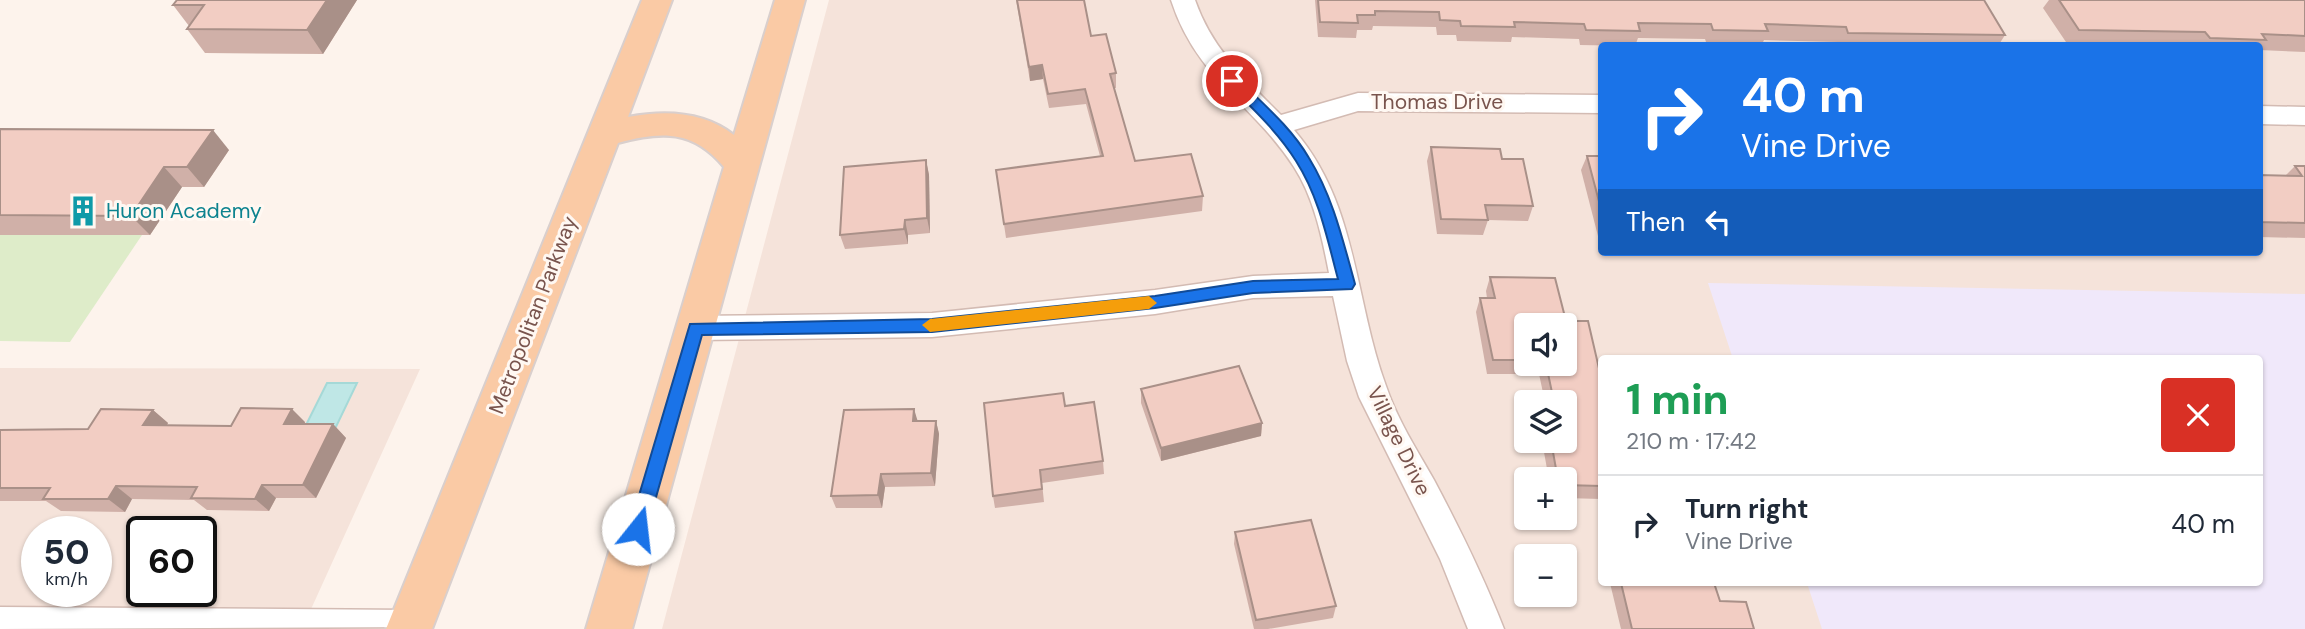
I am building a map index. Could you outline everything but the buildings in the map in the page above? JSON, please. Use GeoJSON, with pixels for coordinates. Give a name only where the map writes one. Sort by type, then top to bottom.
{"type":"FeatureCollection","features":[{"type":"Feature","properties":{"kind":"main road","name":"Metropolitan Parkway"},"geometry":{"type":"LineString","coordinates":[[410,628],[657,0]]}},
{"type":"Feature","properties":{"kind":"main road"},"geometry":{"type":"LineString","coordinates":[[609,629],[790,0]]}},
{"type":"Feature","properties":{"kind":"main road"},"geometry":{"type":"LineString","coordinates":[[603,135],[649,124],[690,125],[711,133],[728,145],[743,165]]}},
{"type":"Feature","properties":{"kind":"street","name":"Village Drive"},"geometry":{"type":"LineString","coordinates":[[1183,0],[1193,26],[1214,62],[1277,126],[1297,150],[1316,182],[1332,225],[1347,284],[1359,354],[1371,387],[1385,422],[1432,509],[1486,629]]}},
{"type":"Feature","properties":{"kind":"street","name":"Thomas Drive"},"geometry":{"type":"LineString","coordinates":[[1277,126],[1335,106],[1358,102],[1598,104]]}},
{"type":"Feature","properties":{"kind":"street"},"geometry":{"type":"LineString","coordinates":[[2263,116],[2305,116]]}},
{"type":"Feature","properties":{"kind":"street"},"geometry":{"type":"LineString","coordinates":[[695,328],[932,325],[1155,302],[1253,287],[1347,284]]}},
{"type":"Feature","properties":{"kind":"street"},"geometry":{"type":"LineString","coordinates":[[0,624],[410,628]]}},
{"type":"Feature","properties":{"kind":"shaded area"},"geometry":{"type":"Polygon","coordinates":[[[829,0],[2305,0],[2305,629],[662,629],[829,0]]]}},
{"type":"Feature","properties":{"kind":"shaded area"},"geometry":{"type":"Polygon","coordinates":[[[1708,283],[2305,294],[2305,629],[1822,629],[1808,586],[2263,586],[2263,355],[1732,355],[1708,283]]]}},
{"type":"Feature","properties":{"kind":"shaded area"},"geometry":{"type":"Polygon","coordinates":[[[0,368],[420,369],[302,629],[0,629],[0,368]]]}},
{"type":"Feature","properties":{"kind":"green space"},"geometry":{"type":"Polygon","coordinates":[[[0,234],[142,235],[70,342],[0,341],[0,234]]]}},
{"type":"Feature","properties":{"kind":"water"},"geometry":{"type":"Polygon","coordinates":[[[327,383],[357,383],[333,433],[302,433],[327,383]]]}},
{"type":"Feature","properties":{"kind":"slow traffic"},"geometry":{"type":"LineString","coordinates":[[930,325],[1149,303]]}},
{"type":"Feature","properties":{"kind":"place","name":"Huron Academy"},"geometry":{"type":"Point","coordinates":[83,211]}},
{"type":"Feature","properties":{"kind":"route"},"geometry":{"type":"LineString","coordinates":[[638,529],[695,328],[932,325],[1155,302],[1253,287],[1347,284],[1328,213],[1316,182],[1303,159],[1291,141],[1232,81]]}}]}
